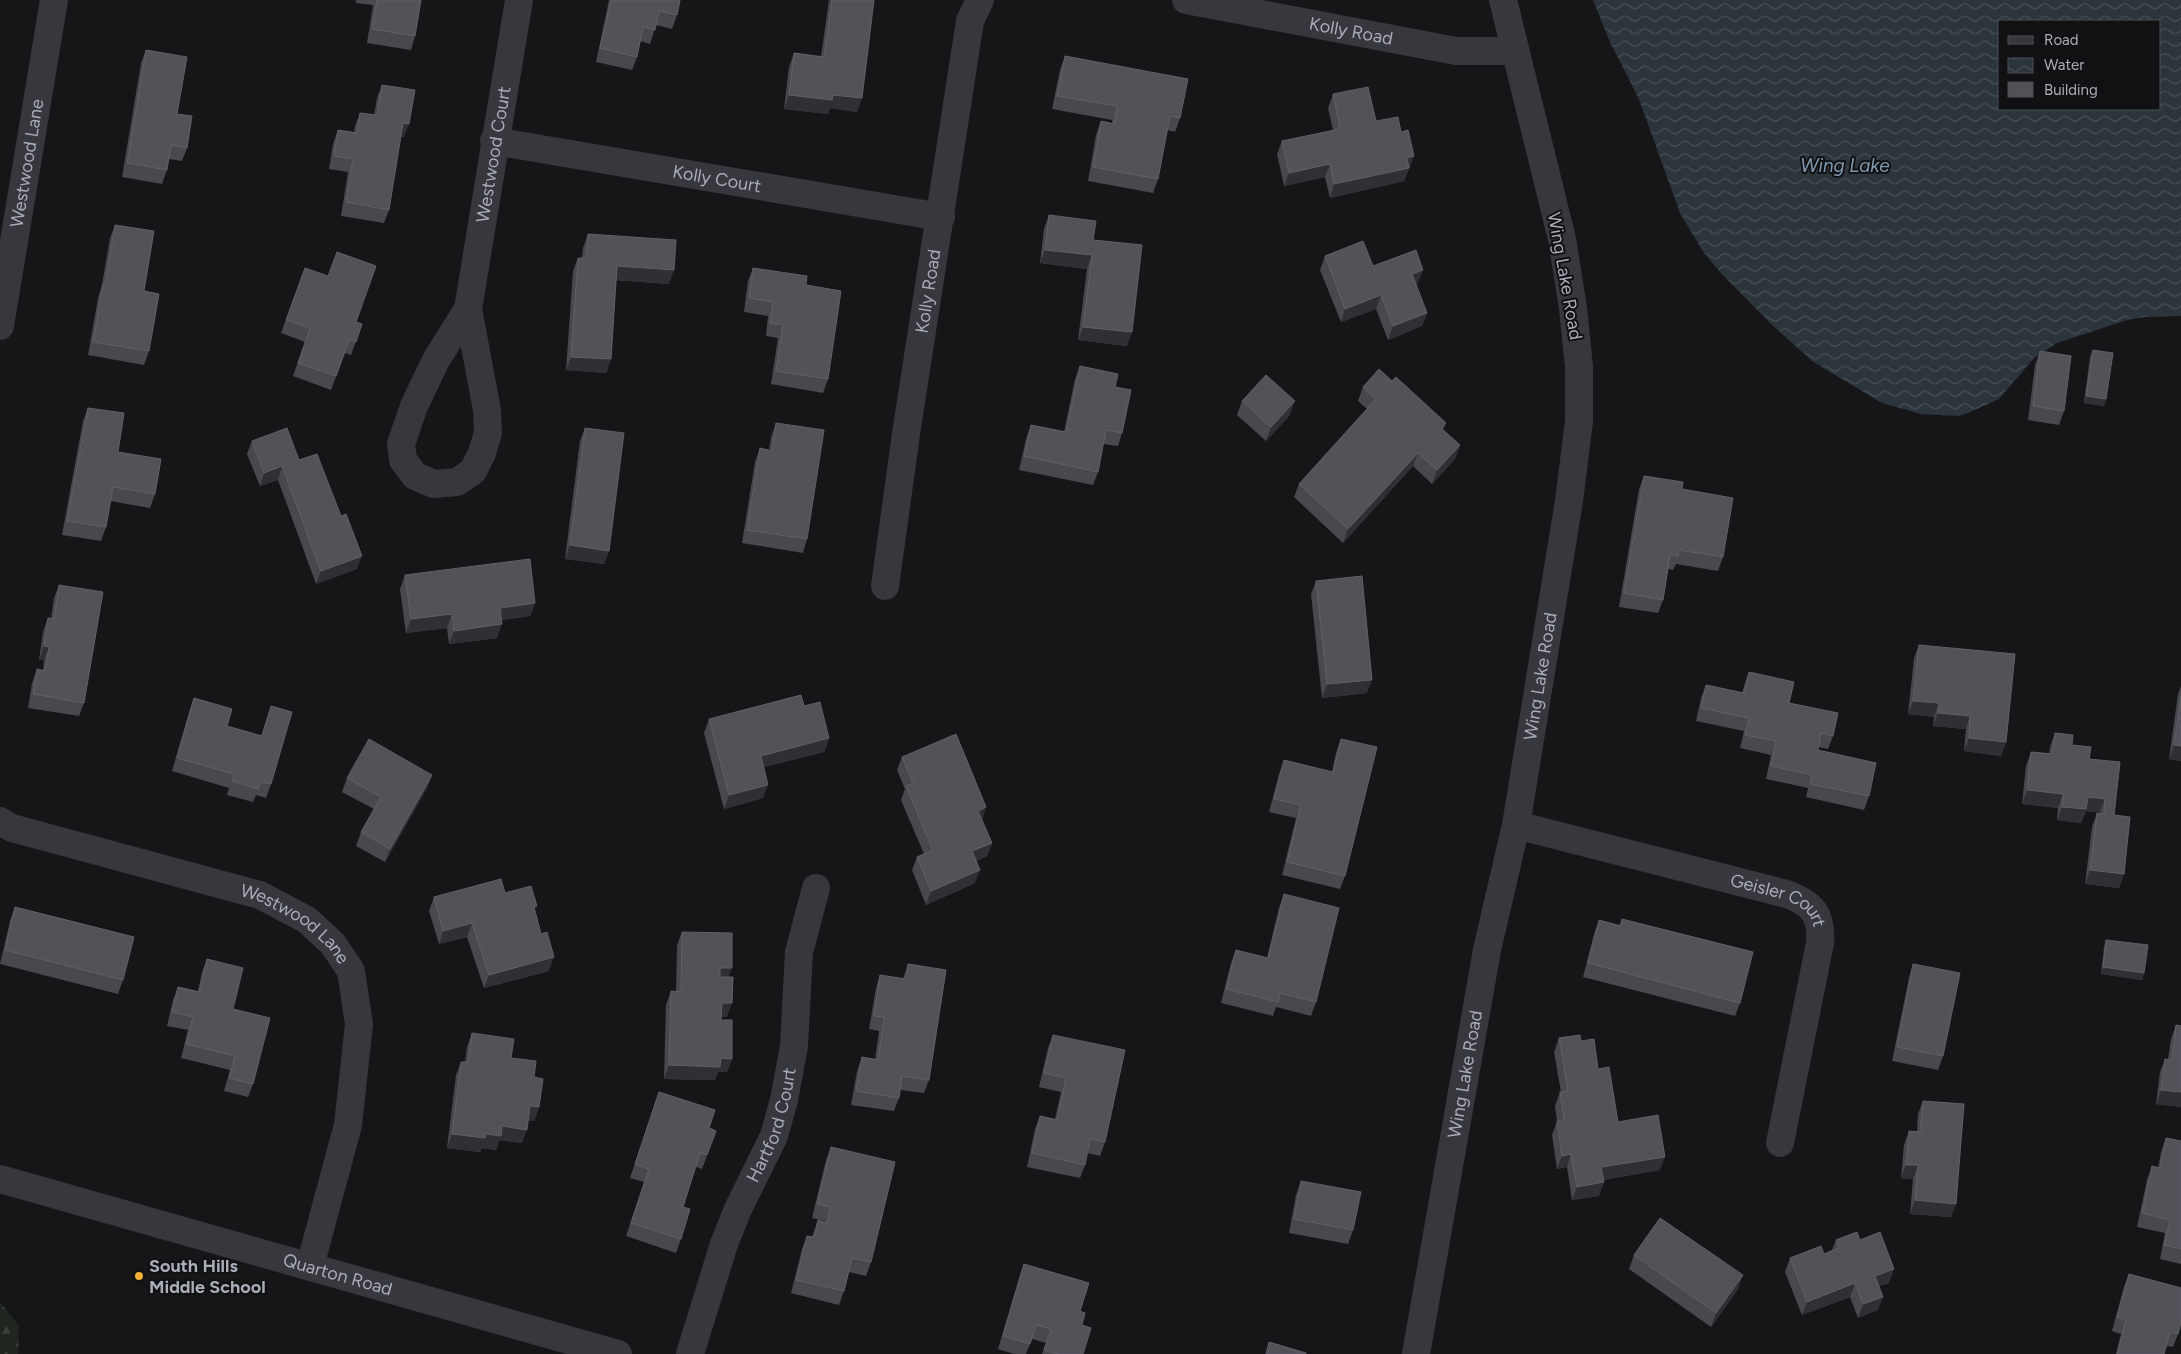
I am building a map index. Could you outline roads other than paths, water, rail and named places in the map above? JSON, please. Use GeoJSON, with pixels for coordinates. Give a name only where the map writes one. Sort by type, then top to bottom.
{"type":"FeatureCollection","features":[{"type":"Feature","properties":{"kind":"street","name":"Westwood Lane"},"geometry":{"type":"LineString","coordinates":[[0,326],[54,0]]}},
{"type":"Feature","properties":{"kind":"street","name":"Westwood Court"},"geometry":{"type":"LineString","coordinates":[[468,309],[436,360],[414,406],[400,444],[403,460],[415,476],[434,484],[457,482],[472,471],[482,453],[488,433],[487,410],[468,309],[494,142],[519,0]]}},
{"type":"Feature","properties":{"kind":"street","name":"Kolly Road"},"geometry":{"type":"LineString","coordinates":[[1186,0],[1456,50],[1515,51]]}},
{"type":"Feature","properties":{"kind":"street","name":"Wing Lake Road"},"geometry":{"type":"LineString","coordinates":[[1416,1354],[1488,950],[1516,824],[1569,501],[1579,421],[1579,367],[1573,308],[1562,239],[1503,0]]}},
{"type":"Feature","properties":{"kind":"street","name":"Kolly Road"},"geometry":{"type":"LineString","coordinates":[[885,586],[941,217],[969,7]]}},
{"type":"Feature","properties":{"kind":"street","name":"Kolly Court"},"geometry":{"type":"LineString","coordinates":[[494,142],[941,217]]}},
{"type":"Feature","properties":{"kind":"street","name":"Geisler Court"},"geometry":{"type":"LineString","coordinates":[[1516,824],[1787,894],[1805,901],[1816,913],[1821,928],[1820,943],[1780,1143]]}},
{"type":"Feature","properties":{"kind":"street","name":"Westwood Lane"},"geometry":{"type":"LineString","coordinates":[[4,827],[260,895],[307,920],[333,944],[351,971],[359,1024],[348,1125],[310,1266]]}},
{"type":"Feature","properties":{"kind":"street","name":"Hartford Court"},"geometry":{"type":"LineString","coordinates":[[690,1354],[724,1244],[738,1209],[774,1136],[784,1100],[794,1046],[799,952],[816,888]]}},
{"type":"Feature","properties":{"kind":"street","name":"Quarton Road"},"geometry":{"type":"LineString","coordinates":[[0,1179],[618,1354]]}},
{"type":"Feature","properties":{"kind":"water","name":"Wing Lake"},"geometry":{"type":"Polygon","coordinates":[[[1593,0],[2181,0],[2181,316],[2145,317],[2127,320],[2057,343],[2034,358],[1999,399],[1959,416],[1920,414],[1880,402],[1812,361],[1769,322],[1704,253],[1680,213],[1639,99],[1610,42],[1593,0]]]}},
{"type":"Feature","properties":{"kind":"place","name":"South Hills Middle School"},"geometry":{"type":"Point","coordinates":[139,1276]}}]}
